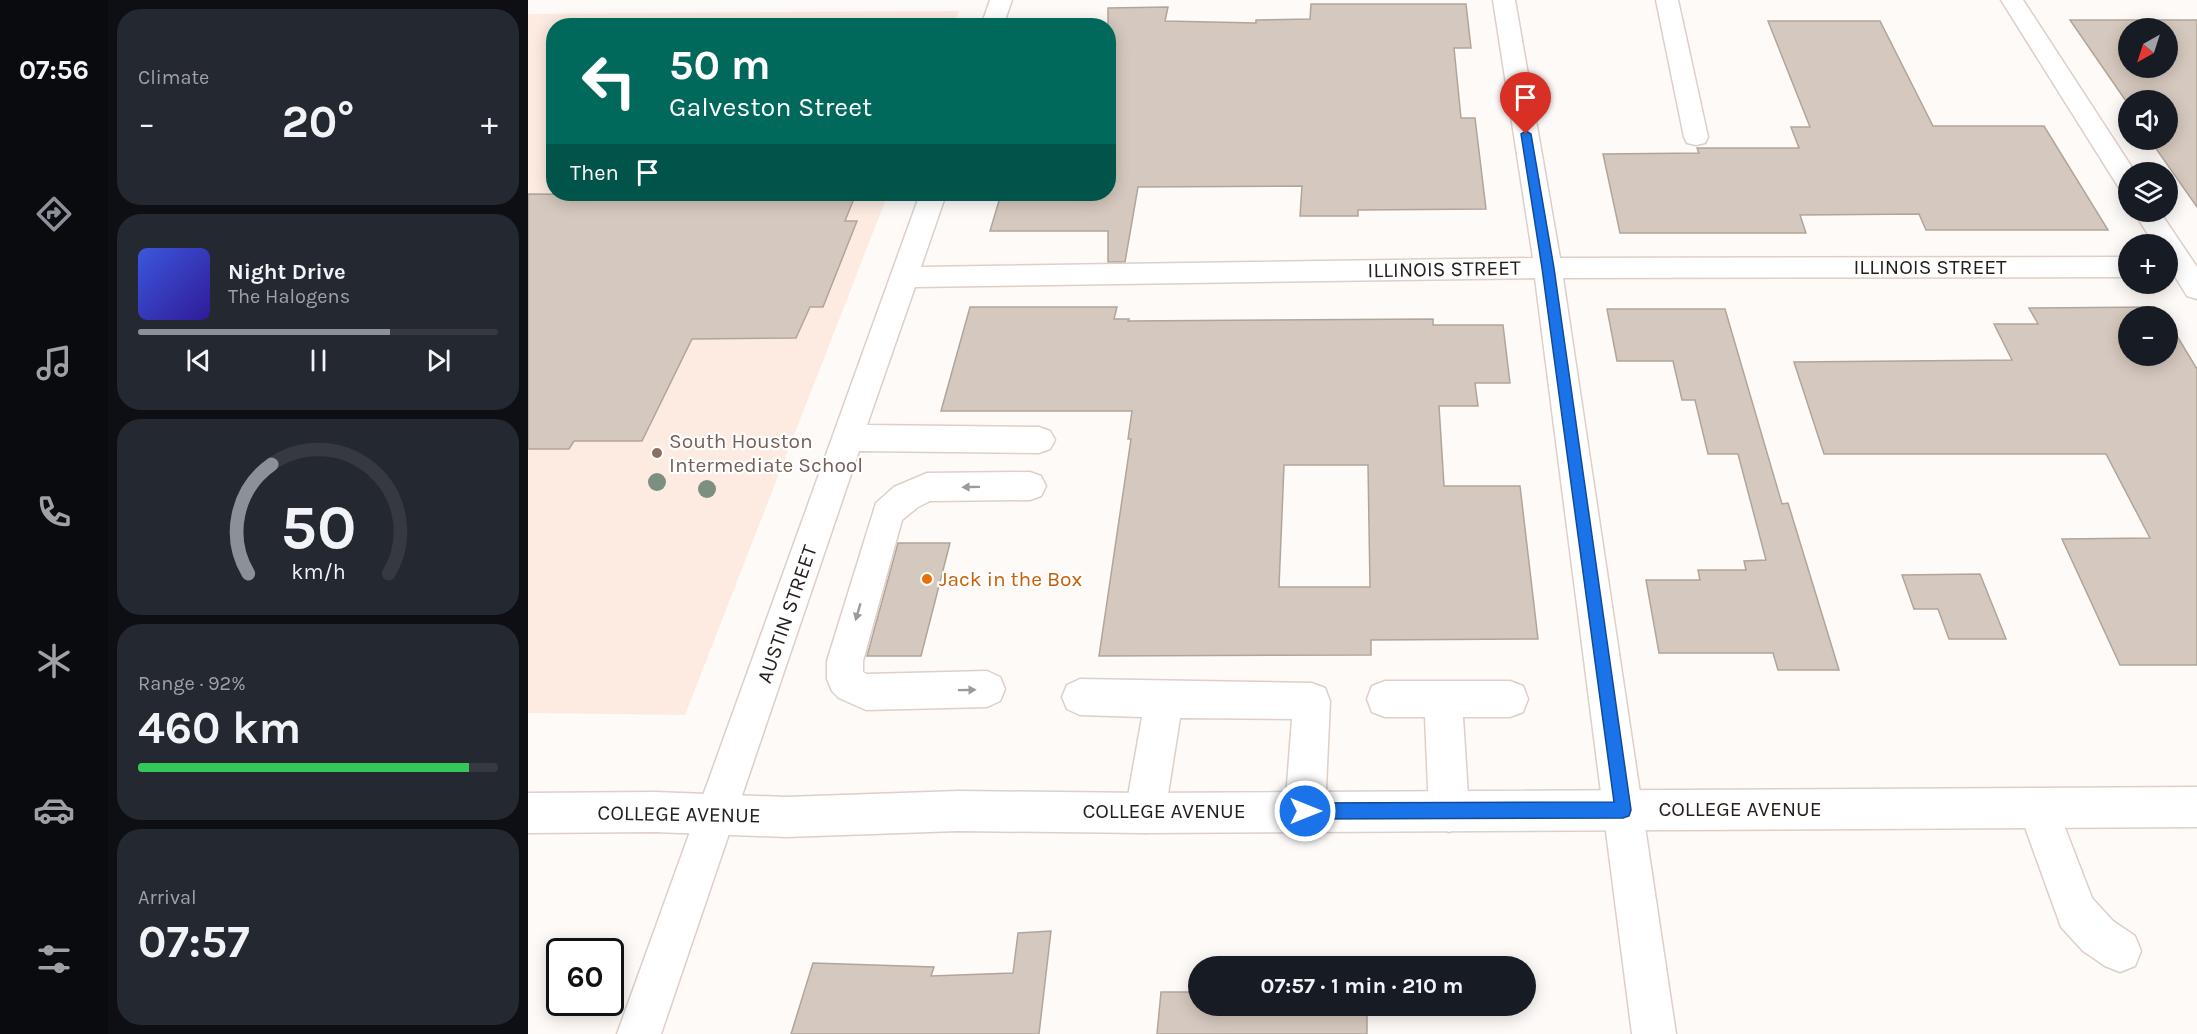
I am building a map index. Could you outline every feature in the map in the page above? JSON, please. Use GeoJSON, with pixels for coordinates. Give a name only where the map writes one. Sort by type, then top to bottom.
{"type":"FeatureCollection","features":[{"type":"Feature","properties":{"kind":"street"},"geometry":{"type":"LineString","coordinates":[[994,18],[1000,0]]}},
{"type":"Feature","properties":{"kind":"street"},"geometry":{"type":"LineString","coordinates":[[1504,0],[1548,268],[1654,1034]]}},
{"type":"Feature","properties":{"kind":"street"},"geometry":{"type":"LineString","coordinates":[[1667,0],[1696,137]]}},
{"type":"Feature","properties":{"kind":"street"},"geometry":{"type":"LineString","coordinates":[[2012,0],[2118,166]]}},
{"type":"Feature","properties":{"kind":"street","name":"AUSTIN STREET"},"geometry":{"type":"LineString","coordinates":[[639,1034],[931,201]]}},
{"type":"Feature","properties":{"kind":"street"},"geometry":{"type":"LineString","coordinates":[[2153,222],[2186,273]]}},
{"type":"Feature","properties":{"kind":"street","name":"ILLINOIS STREET"},"geometry":{"type":"LineString","coordinates":[[904,277],[1548,268],[2118,267]]}},
{"type":"Feature","properties":{"kind":"street"},"geometry":{"type":"LineString","coordinates":[[848,438],[1039,440]]}},
{"type":"Feature","properties":{"kind":"street"},"geometry":{"type":"LineString","coordinates":[[987,689],[866,692],[852,686],[844,679],[845,661],[888,513],[906,497],[927,487],[1030,486]]}},
{"type":"Feature","properties":{"kind":"street"},"geometry":{"type":"LineString","coordinates":[[1080,697],[1312,701],[1305,811]]}},
{"type":"Feature","properties":{"kind":"street"},"geometry":{"type":"LineString","coordinates":[[1385,699],[1510,699]]}},
{"type":"Feature","properties":{"kind":"street"},"geometry":{"type":"LineString","coordinates":[[1145,813],[1164,700]]}},
{"type":"Feature","properties":{"kind":"street"},"geometry":{"type":"LineString","coordinates":[[1443,700],[1449,812]]}},
{"type":"Feature","properties":{"kind":"street","name":"COLLEGE AVENUE"},"geometry":{"type":"LineString","coordinates":[[528,813],[717,814],[786,817],[958,812],[1449,812],[2197,807]]}},
{"type":"Feature","properties":{"kind":"street"},"geometry":{"type":"LineString","coordinates":[[2038,808],[2076,912],[2098,936],[2120,951]]}},
{"type":"Feature","properties":{"kind":"shaded area","name":"South Houston Intermediate School"},"geometry":{"type":"Polygon","coordinates":[[[959,11],[956,18],[546,18],[546,201],[885,201],[685,715],[528,713],[528,14],[959,11]]]}},
{"type":"Feature","properties":{"kind":"building"},"geometry":{"type":"Polygon","coordinates":[[[1311,4],[1466,4],[1471,48],[1454,48],[1461,118],[1475,118],[1486,209],[1358,210],[1358,216],[1300,216],[1302,186],[1138,187],[1125,262],[1108,262],[1108,231],[990,231],[999,201],[1116,201],[1116,18],[1108,18],[1108,8],[1168,7],[1165,21],[1256,23],[1256,20],[1310,19],[1311,4]]]}},
{"type":"Feature","properties":{"kind":"building"},"geometry":{"type":"Polygon","coordinates":[[[2070,20],[2118,20],[2118,78],[2178,78],[2178,20],[2197,20],[2197,207],[2178,180],[2178,162],[2165,162],[2157,150],[2178,150],[2178,90],[2118,90],[2070,20]]]}},
{"type":"Feature","properties":{"kind":"building"},"geometry":{"type":"Polygon","coordinates":[[[1768,21],[1880,21],[1933,126],[2044,126],[2108,230],[1926,230],[1919,214],[1800,215],[1806,233],[1620,233],[1603,154],[1699,153],[1697,148],[1799,148],[1791,127],[1810,127],[1768,21]]]}},
{"type":"Feature","properties":{"kind":"building"},"geometry":{"type":"Polygon","coordinates":[[[528,194],[546,194],[546,201],[853,201],[845,221],[857,221],[823,307],[810,307],[796,338],[692,339],[642,441],[574,441],[569,449],[528,449],[528,194]]]}},
{"type":"Feature","properties":{"kind":"building"},"geometry":{"type":"Polygon","coordinates":[[[970,307],[1117,307],[1114,319],[1129,319],[1128,321],[1433,319],[1433,325],[1503,325],[1510,383],[1475,383],[1478,406],[1439,406],[1444,486],[1520,486],[1538,639],[1371,640],[1371,655],[1099,656],[1131,439],[1128,439],[1132,411],[941,411],[970,307]],[[1284,465],[1279,587],[1370,587],[1368,465],[1284,465]]]}},
{"type":"Feature","properties":{"kind":"building"},"geometry":{"type":"Polygon","coordinates":[[[2118,307],[2118,366],[2178,366],[2178,338],[2197,369],[2197,665],[2120,665],[2062,539],[2150,538],[2106,454],[1824,454],[1794,362],[2012,360],[1994,324],[2038,324],[2029,308],[2118,307]]]}},
{"type":"Feature","properties":{"kind":"building"},"geometry":{"type":"Polygon","coordinates":[[[1607,309],[1725,309],[1782,504],[1788,503],[1839,670],[1778,670],[1773,653],[1659,653],[1646,580],[1700,580],[1698,570],[1746,570],[1744,561],[1766,560],[1738,454],[1708,454],[1695,400],[1682,400],[1673,361],[1617,361],[1607,309]]]}},
{"type":"Feature","properties":{"kind":"building"},"geometry":{"type":"Polygon","coordinates":[[[898,543],[950,543],[921,656],[867,656],[898,543]]]}},
{"type":"Feature","properties":{"kind":"building"},"geometry":{"type":"Polygon","coordinates":[[[1980,574],[2006,639],[1949,639],[1938,609],[1914,609],[1902,575],[1980,574]]]}},
{"type":"Feature","properties":{"kind":"building"},"geometry":{"type":"Polygon","coordinates":[[[1051,931],[1039,1034],[791,1034],[813,963],[934,967],[931,976],[1013,973],[1018,933],[1051,931]]]}},
{"type":"Feature","properties":{"kind":"building"},"geometry":{"type":"Polygon","coordinates":[[[1161,992],[1188,992],[1188,1016],[1367,1016],[1367,1034],[1157,1034],[1161,992]]]}},
{"type":"Feature","properties":{"kind":"place","name":"South Houston Intermediate School"},"geometry":{"type":"Point","coordinates":[657,453]}},
{"type":"Feature","properties":{"kind":"place","name":"Jack in the Box"},"geometry":{"type":"Point","coordinates":[927,579]}},
{"type":"Feature","properties":{"kind":"route"},"geometry":{"type":"LineString","coordinates":[[1305,811],[1623,810],[1548,268],[1526,134]]}}]}
